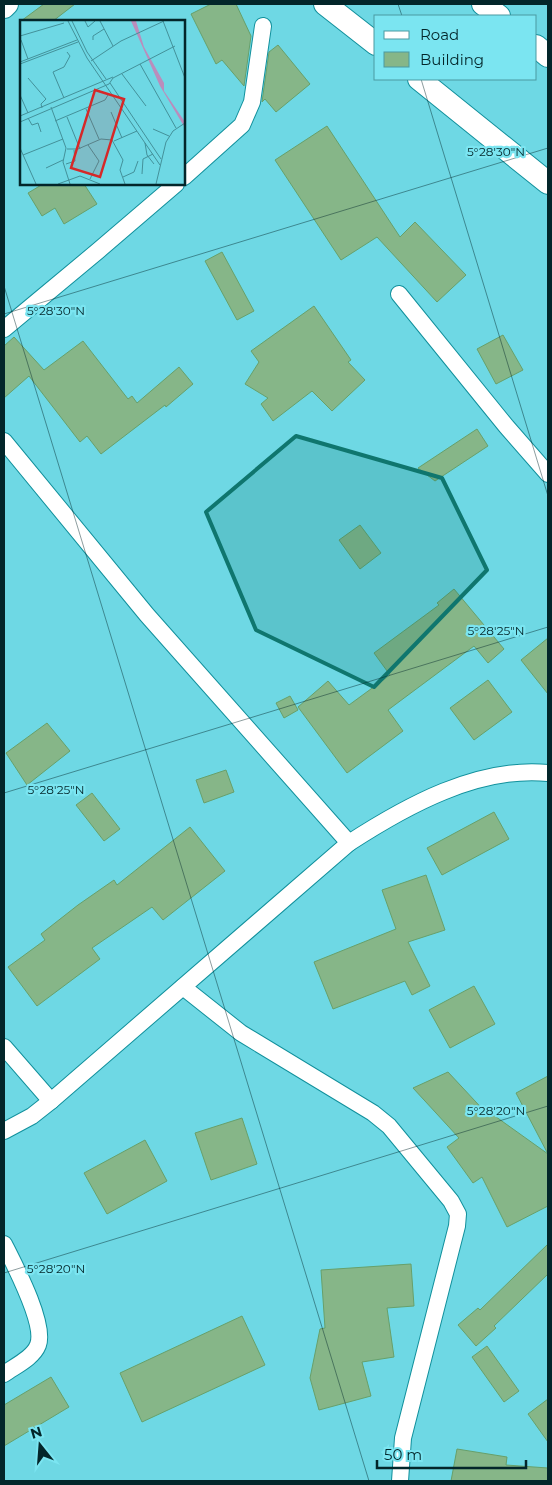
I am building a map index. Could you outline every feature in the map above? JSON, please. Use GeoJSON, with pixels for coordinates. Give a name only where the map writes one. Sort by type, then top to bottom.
{"type":"FeatureCollection","features":[{"type":"Feature","properties":{"kind":"street"},"geometry":{"type":"LineString","coordinates":[[4,7],[7,4]]}},
{"type":"Feature","properties":{"kind":"street"},"geometry":{"type":"LineString","coordinates":[[325,4],[374,42]]}},
{"type":"Feature","properties":{"kind":"street"},"geometry":{"type":"LineString","coordinates":[[484,4],[498,15]]}},
{"type":"Feature","properties":{"kind":"street"},"geometry":{"type":"LineString","coordinates":[[185,176],[242,125],[252,102],[263,26]]}},
{"type":"Feature","properties":{"kind":"street"},"geometry":{"type":"LineString","coordinates":[[537,47],[548,56]]}},
{"type":"Feature","properties":{"kind":"street"},"geometry":{"type":"LineString","coordinates":[[419,80],[548,183]]}},
{"type":"Feature","properties":{"kind":"street"},"geometry":{"type":"LineString","coordinates":[[4,329],[175,185]]}},
{"type":"Feature","properties":{"kind":"street"},"geometry":{"type":"LineString","coordinates":[[399,294],[506,426],[548,474]]}},
{"type":"Feature","properties":{"kind":"street"},"geometry":{"type":"LineString","coordinates":[[4,441],[147,615],[349,843]]}},
{"type":"Feature","properties":{"kind":"street"},"geometry":{"type":"LineString","coordinates":[[4,1131],[32,1116],[51,1101],[349,843],[378,824],[433,794],[488,777],[536,772],[548,773]]}},
{"type":"Feature","properties":{"kind":"street"},"geometry":{"type":"LineString","coordinates":[[183,987],[241,1033],[373,1112],[389,1126],[451,1201],[458,1214],[457,1226],[404,1438],[400,1481]]}},
{"type":"Feature","properties":{"kind":"street"},"geometry":{"type":"LineString","coordinates":[[4,1047],[51,1101]]}},
{"type":"Feature","properties":{"kind":"street"},"geometry":{"type":"LineString","coordinates":[[4,1244],[38,1320],[39,1335],[39,1344],[32,1354],[4,1374]]}},
{"type":"Feature","properties":{"kind":"highlighted area"},"geometry":{"type":"Polygon","coordinates":[[[296,436],[442,478],[487,570],[374,687],[256,630],[206,512],[296,436]]]}},
{"type":"Feature","properties":{"kind":"building"},"geometry":{"type":"Polygon","coordinates":[[[44,4],[75,4],[54,20],[22,20],[44,4]]]}},
{"type":"Feature","properties":{"kind":"building"},"geometry":{"type":"Polygon","coordinates":[[[211,4],[236,4],[251,36],[244,86],[222,60],[216,64],[191,14],[211,4]]]}},
{"type":"Feature","properties":{"kind":"building"},"geometry":{"type":"Polygon","coordinates":[[[278,45],[310,84],[276,112],[265,99],[262,102],[269,52],[278,45]]]}},
{"type":"Feature","properties":{"kind":"building"},"geometry":{"type":"Polygon","coordinates":[[[327,126],[400,237],[415,222],[466,275],[437,302],[377,237],[341,260],[275,160],[327,126]]]}},
{"type":"Feature","properties":{"kind":"building"},"geometry":{"type":"Polygon","coordinates":[[[41,185],[85,185],[97,204],[64,224],[55,208],[42,216],[28,193],[41,185]]]}},
{"type":"Feature","properties":{"kind":"building"},"geometry":{"type":"Polygon","coordinates":[[[222,252],[254,311],[237,320],[205,261],[222,252]]]}},
{"type":"Feature","properties":{"kind":"building"},"geometry":{"type":"Polygon","coordinates":[[[314,306],[351,360],[348,362],[365,380],[332,411],[312,391],[273,421],[261,404],[268,398],[245,384],[259,362],[251,351],[314,306]]]}},
{"type":"Feature","properties":{"kind":"building"},"geometry":{"type":"Polygon","coordinates":[[[503,335],[523,370],[496,384],[477,349],[503,335]]]}},
{"type":"Feature","properties":{"kind":"building"},"geometry":{"type":"Polygon","coordinates":[[[14,337],[44,370],[83,341],[128,399],[132,396],[137,403],[179,367],[193,384],[166,407],[165,405],[101,454],[87,436],[80,442],[29,376],[4,398],[4,346],[14,337]]]}},
{"type":"Feature","properties":{"kind":"building"},"geometry":{"type":"Polygon","coordinates":[[[477,429],[488,446],[435,481],[418,468],[477,429]]]}},
{"type":"Feature","properties":{"kind":"building"},"geometry":{"type":"Polygon","coordinates":[[[360,525],[381,553],[360,569],[339,540],[360,525]]]}},
{"type":"Feature","properties":{"kind":"building"},"geometry":{"type":"Polygon","coordinates":[[[454,589],[504,649],[488,663],[474,646],[388,710],[403,731],[347,773],[298,707],[328,681],[349,705],[390,675],[374,653],[439,605],[437,603],[454,589]]]}},
{"type":"Feature","properties":{"kind":"building"},"geometry":{"type":"Polygon","coordinates":[[[548,638],[548,694],[521,660],[548,638]]]}},
{"type":"Feature","properties":{"kind":"building"},"geometry":{"type":"Polygon","coordinates":[[[488,680],[512,712],[474,740],[450,708],[488,680]]]}},
{"type":"Feature","properties":{"kind":"building"},"geometry":{"type":"Polygon","coordinates":[[[290,696],[298,710],[284,718],[276,703],[290,696]]]}},
{"type":"Feature","properties":{"kind":"building"},"geometry":{"type":"Polygon","coordinates":[[[47,723],[70,751],[27,785],[6,753],[47,723]]]}},
{"type":"Feature","properties":{"kind":"building"},"geometry":{"type":"Polygon","coordinates":[[[226,770],[234,792],[204,803],[196,780],[226,770]]]}},
{"type":"Feature","properties":{"kind":"building"},"geometry":{"type":"Polygon","coordinates":[[[92,793],[120,829],[104,841],[76,805],[92,793]]]}},
{"type":"Feature","properties":{"kind":"building"},"geometry":{"type":"Polygon","coordinates":[[[494,812],[509,839],[442,875],[427,848],[494,812]]]}},
{"type":"Feature","properties":{"kind":"building"},"geometry":{"type":"Polygon","coordinates":[[[190,827],[225,871],[163,920],[152,907],[92,948],[100,959],[37,1006],[8,967],[45,940],[41,934],[78,905],[114,880],[117,885],[190,827]]]}},
{"type":"Feature","properties":{"kind":"building"},"geometry":{"type":"Polygon","coordinates":[[[426,875],[445,930],[408,942],[430,986],[412,995],[405,981],[333,1009],[314,962],[396,929],[382,890],[426,875]]]}},
{"type":"Feature","properties":{"kind":"building"},"geometry":{"type":"Polygon","coordinates":[[[474,986],[495,1024],[450,1048],[429,1010],[474,986]]]}},
{"type":"Feature","properties":{"kind":"building"},"geometry":{"type":"Polygon","coordinates":[[[448,1072],[489,1116],[492,1114],[548,1154],[548,1206],[507,1227],[482,1177],[473,1183],[447,1147],[459,1138],[413,1088],[448,1072]]]}},
{"type":"Feature","properties":{"kind":"building"},"geometry":{"type":"Polygon","coordinates":[[[548,1076],[548,1154],[516,1093],[548,1076]]]}},
{"type":"Feature","properties":{"kind":"building"},"geometry":{"type":"Polygon","coordinates":[[[242,1118],[257,1164],[211,1180],[195,1133],[242,1118]]]}},
{"type":"Feature","properties":{"kind":"building"},"geometry":{"type":"Polygon","coordinates":[[[145,1140],[167,1181],[107,1214],[84,1173],[145,1140]]]}},
{"type":"Feature","properties":{"kind":"building"},"geometry":{"type":"Polygon","coordinates":[[[548,1244],[548,1274],[476,1346],[458,1325],[478,1308],[480,1310],[548,1244]]]}},
{"type":"Feature","properties":{"kind":"building"},"geometry":{"type":"Polygon","coordinates":[[[411,1264],[414,1306],[387,1308],[394,1357],[362,1362],[371,1396],[319,1410],[310,1378],[320,1329],[325,1328],[321,1270],[411,1264]]]}},
{"type":"Feature","properties":{"kind":"building"},"geometry":{"type":"Polygon","coordinates":[[[242,1316],[265,1365],[142,1422],[120,1373],[242,1316]]]}},
{"type":"Feature","properties":{"kind":"building"},"geometry":{"type":"Polygon","coordinates":[[[487,1346],[519,1391],[504,1402],[472,1357],[487,1346]]]}},
{"type":"Feature","properties":{"kind":"building"},"geometry":{"type":"Polygon","coordinates":[[[51,1377],[69,1407],[4,1446],[4,1405],[51,1377]]]}},
{"type":"Feature","properties":{"kind":"building"},"geometry":{"type":"Polygon","coordinates":[[[548,1399],[548,1442],[528,1414],[548,1399]]]}},
{"type":"Feature","properties":{"kind":"building"},"geometry":{"type":"Polygon","coordinates":[[[457,1449],[507,1457],[506,1465],[548,1468],[548,1481],[451,1481],[457,1449]]]}}]}
